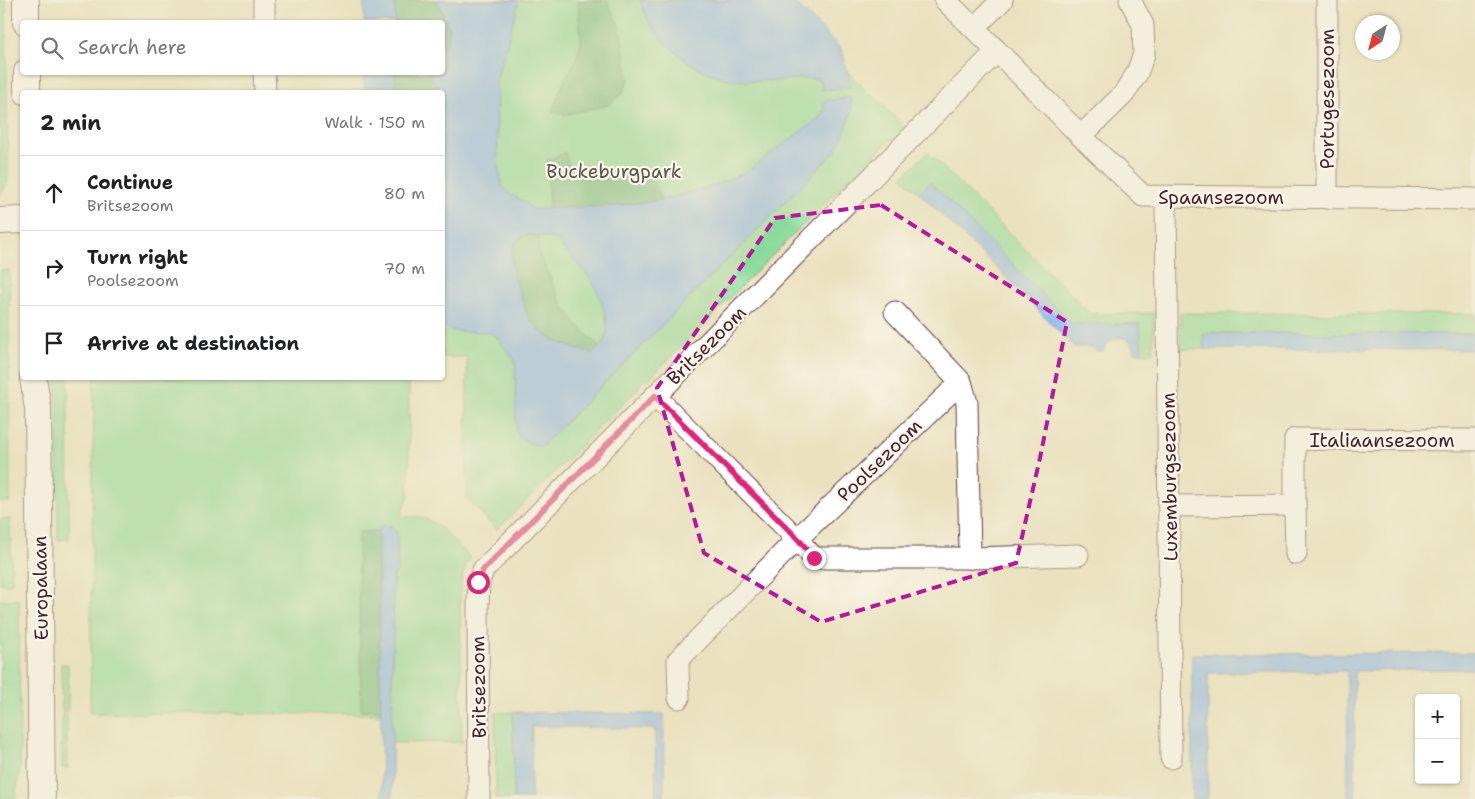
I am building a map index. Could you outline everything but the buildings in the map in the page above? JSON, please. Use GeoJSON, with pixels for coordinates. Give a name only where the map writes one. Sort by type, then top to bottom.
{"type":"FeatureCollection","features":[{"type":"Feature","properties":{"kind":"street"},"geometry":{"type":"LineString","coordinates":[[26,0],[26,20]]}},
{"type":"Feature","properties":{"kind":"street"},"geometry":{"type":"LineString","coordinates":[[264,0],[264,20]]}},
{"type":"Feature","properties":{"kind":"street"},"geometry":{"type":"LineString","coordinates":[[945,0],[997,52]]}},
{"type":"Feature","properties":{"kind":"street"},"geometry":{"type":"LineString","coordinates":[[974,28],[1002,0]]}},
{"type":"Feature","properties":{"kind":"street"},"geometry":{"type":"LineString","coordinates":[[1081,136],[1124,94],[1137,73],[1144,54],[1143,25],[1130,0]]}},
{"type":"Feature","properties":{"kind":"street","name":"Portugesezoom"},"geometry":{"type":"LineString","coordinates":[[1327,0],[1328,198]]}},
{"type":"Feature","properties":{"kind":"street","name":"Spaansezoom"},"geometry":{"type":"LineString","coordinates":[[997,52],[1143,196],[1475,199]]}},
{"type":"Feature","properties":{"kind":"street","name":"Britsezoom"},"geometry":{"type":"LineString","coordinates":[[480,799],[478,582],[483,570],[997,52]]}},
{"type":"Feature","properties":{"kind":"street"},"geometry":{"type":"LineString","coordinates":[[27,75],[27,90]]}},
{"type":"Feature","properties":{"kind":"street"},"geometry":{"type":"LineString","coordinates":[[264,75],[265,90]]}},
{"type":"Feature","properties":{"kind":"street","name":"Luxemburgsezoom"},"geometry":{"type":"LineString","coordinates":[[1166,197],[1171,758]]}},
{"type":"Feature","properties":{"kind":"street"},"geometry":{"type":"LineString","coordinates":[[0,221],[20,220]]}},
{"type":"Feature","properties":{"kind":"street"},"geometry":{"type":"LineString","coordinates":[[895,312],[961,382],[967,403],[970,558]]}},
{"type":"Feature","properties":{"kind":"street","name":"Europalaan"},"geometry":{"type":"LineString","coordinates":[[34,380],[38,408],[42,799]]}},
{"type":"Feature","properties":{"kind":"street","name":"Poolsezoom"},"geometry":{"type":"LineString","coordinates":[[679,698],[678,660],[798,539],[961,382]]}},
{"type":"Feature","properties":{"kind":"street"},"geometry":{"type":"LineString","coordinates":[[655,396],[798,539],[814,558],[970,558],[1078,555]]}},
{"type":"Feature","properties":{"kind":"street","name":"Italiaansezoom"},"geometry":{"type":"LineString","coordinates":[[1296,554],[1295,439],[1475,440]]}},
{"type":"Feature","properties":{"kind":"street"},"geometry":{"type":"LineString","coordinates":[[1169,506],[1295,505]]}},
{"type":"Feature","properties":{"kind":"highlighted area"},"geometry":{"type":"Polygon","coordinates":[[[881,205],[1067,322],[1040,458],[1016,563],[821,622],[704,553],[657,388],[775,218],[881,205]]]}},
{"type":"Feature","properties":{"kind":"green space"},"geometry":{"type":"Polygon","coordinates":[[[0,0],[6,0],[8,174],[7,183],[0,196],[0,0]]]}},
{"type":"Feature","properties":{"kind":"green space","name":"Buckeburgpark"},"geometry":{"type":"Polygon","coordinates":[[[385,0],[780,0],[870,95],[873,95],[909,132],[898,140],[890,140],[647,381],[645,379],[639,385],[640,387],[497,530],[467,499],[467,357],[445,357],[445,90],[387,90],[386,75],[445,75],[445,20],[386,20],[385,0]]]}},
{"type":"Feature","properties":{"kind":"green space"},"geometry":{"type":"Polygon","coordinates":[[[395,0],[436,0],[448,24],[449,37],[447,43],[445,46],[445,20],[395,20],[395,0]]]}},
{"type":"Feature","properties":{"kind":"green space"},"geometry":{"type":"Polygon","coordinates":[[[578,0],[607,0],[620,28],[629,80],[622,94],[608,105],[564,115],[552,111],[563,84],[576,60],[581,43],[578,0]]]}},
{"type":"Feature","properties":{"kind":"green space"},"geometry":{"type":"Polygon","coordinates":[[[395,75],[431,75],[440,90],[396,90],[395,75]]]}},
{"type":"Feature","properties":{"kind":"green space"},"geometry":{"type":"Polygon","coordinates":[[[928,152],[1090,314],[1154,313],[1153,353],[1141,352],[1140,324],[1072,325],[930,183],[919,193],[902,177],[928,152]]]}},
{"type":"Feature","properties":{"kind":"green space"},"geometry":{"type":"Polygon","coordinates":[[[565,153],[569,167],[582,178],[604,179],[635,172],[654,179],[661,200],[615,206],[549,209],[547,160],[565,153]]]}},
{"type":"Feature","properties":{"kind":"green space"},"geometry":{"type":"Polygon","coordinates":[[[530,234],[539,236],[539,254],[563,306],[599,347],[593,353],[569,347],[546,336],[529,319],[515,279],[512,251],[515,243],[521,237],[530,234]]]}},
{"type":"Feature","properties":{"kind":"green space"},"geometry":{"type":"Polygon","coordinates":[[[0,270],[9,270],[10,502],[0,502],[0,270]]]}},
{"type":"Feature","properties":{"kind":"green space"},"geometry":{"type":"Polygon","coordinates":[[[1180,313],[1475,314],[1475,334],[1204,333],[1204,349],[1181,349],[1180,313]]]}},
{"type":"Feature","properties":{"kind":"green space"},"geometry":{"type":"Polygon","coordinates":[[[57,380],[68,380],[69,539],[58,540],[57,380]]]}},
{"type":"Feature","properties":{"kind":"green space"},"geometry":{"type":"Polygon","coordinates":[[[94,380],[409,380],[409,495],[400,517],[420,517],[434,524],[471,558],[466,564],[460,587],[462,742],[392,743],[393,576],[397,570],[397,532],[395,530],[388,546],[387,714],[90,713],[94,380]]]}},
{"type":"Feature","properties":{"kind":"green space"},"geometry":{"type":"Polygon","coordinates":[[[0,519],[10,519],[12,584],[0,584],[0,519]]]}},
{"type":"Feature","properties":{"kind":"green space"},"geometry":{"type":"Polygon","coordinates":[[[378,531],[381,710],[361,710],[358,532],[378,531]]]}},
{"type":"Feature","properties":{"kind":"green space"},"geometry":{"type":"Polygon","coordinates":[[[0,600],[19,600],[20,769],[15,799],[1,799],[0,600]]]}},
{"type":"Feature","properties":{"kind":"green space"},"geometry":{"type":"Polygon","coordinates":[[[61,664],[68,664],[68,711],[62,711],[61,664]]]}},
{"type":"Feature","properties":{"kind":"green space"},"geometry":{"type":"Polygon","coordinates":[[[513,712],[514,799],[496,799],[495,713],[513,712]]]}},
{"type":"Feature","properties":{"kind":"green space"},"geometry":{"type":"Polygon","coordinates":[[[62,714],[67,714],[68,768],[62,768],[62,714]]]}},
{"type":"Feature","properties":{"kind":"water"},"geometry":{"type":"Polygon","coordinates":[[[364,0],[395,0],[395,20],[364,20],[364,0]]]}},
{"type":"Feature","properties":{"kind":"water"},"geometry":{"type":"Polygon","coordinates":[[[436,0],[517,0],[518,5],[496,81],[498,166],[502,186],[512,196],[524,201],[532,209],[615,206],[661,200],[710,187],[746,172],[819,118],[824,111],[823,101],[852,97],[851,112],[847,126],[834,153],[541,447],[522,440],[516,431],[515,361],[496,336],[487,332],[451,331],[445,327],[445,90],[440,90],[430,75],[445,75],[445,46],[449,37],[449,30],[436,0]],[[530,234],[521,237],[515,243],[512,251],[515,280],[528,315],[539,331],[561,344],[593,353],[602,345],[605,339],[605,313],[591,279],[558,240],[530,234]]]}},
{"type":"Feature","properties":{"kind":"water"},"geometry":{"type":"Polygon","coordinates":[[[640,0],[793,0],[842,50],[851,87],[822,90],[822,83],[816,78],[745,81],[720,77],[704,71],[676,53],[664,41],[654,28],[640,0]]]}},
{"type":"Feature","properties":{"kind":"water"},"geometry":{"type":"Polygon","coordinates":[[[364,75],[395,75],[396,90],[364,90],[364,75]]]}},
{"type":"Feature","properties":{"kind":"water"},"geometry":{"type":"Polygon","coordinates":[[[930,182],[1072,324],[1140,324],[1141,352],[1135,352],[1133,345],[1125,338],[1110,341],[1103,351],[1096,351],[1091,347],[1074,347],[995,266],[919,193],[930,182]]]}},
{"type":"Feature","properties":{"kind":"water"},"geometry":{"type":"Polygon","coordinates":[[[1203,333],[1475,334],[1475,350],[1204,349],[1203,333]]]}},
{"type":"Feature","properties":{"kind":"water"},"geometry":{"type":"Polygon","coordinates":[[[383,525],[391,526],[397,532],[397,570],[393,576],[392,799],[382,799],[378,531],[383,525]]]}},
{"type":"Feature","properties":{"kind":"water"},"geometry":{"type":"Polygon","coordinates":[[[1475,653],[1475,669],[1354,671],[1355,799],[1348,799],[1347,671],[1208,673],[1208,799],[1192,799],[1192,654],[1475,653]]]}},
{"type":"Feature","properties":{"kind":"water"},"geometry":{"type":"Polygon","coordinates":[[[513,712],[664,714],[664,799],[656,799],[655,729],[532,726],[531,799],[514,799],[513,712]]]}},
{"type":"Feature","properties":{"kind":"route"},"geometry":{"type":"LineString","coordinates":[[478,582],[483,570],[655,396],[798,539],[814,558]]}}]}
